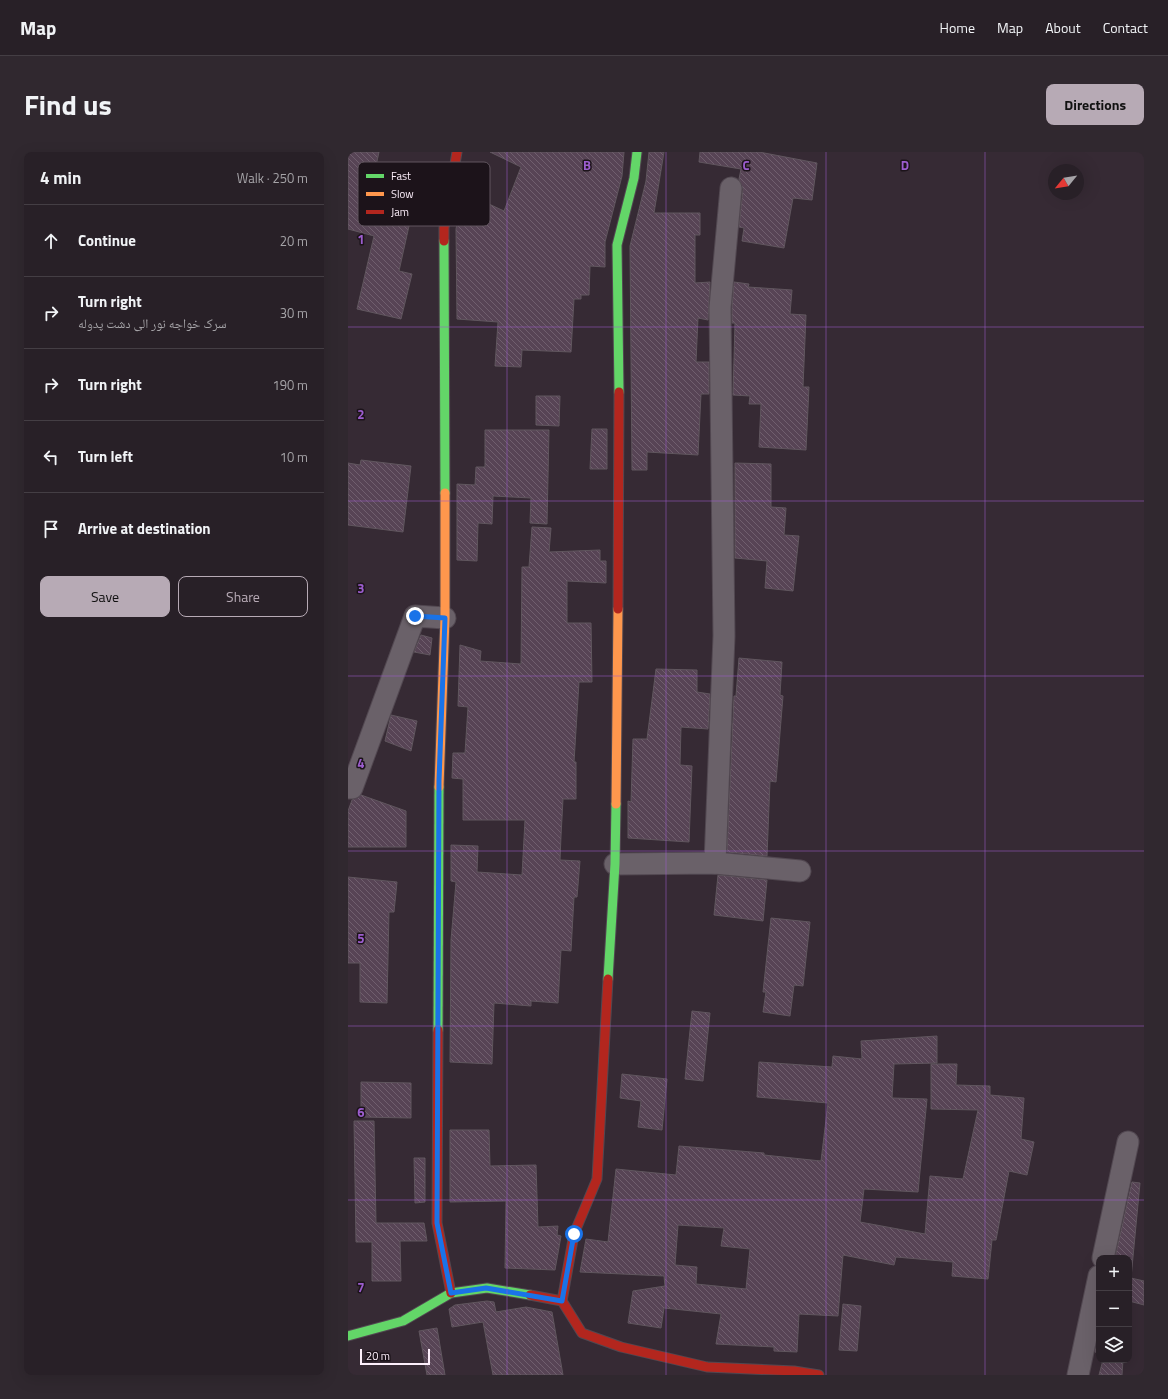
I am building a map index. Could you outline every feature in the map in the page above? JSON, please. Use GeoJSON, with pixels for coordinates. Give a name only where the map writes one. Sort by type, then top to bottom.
{"type":"FeatureCollection","features":[{"type":"Feature","properties":{"kind":"street"},"geometry":{"type":"LineString","coordinates":[[455,162],[457,152]]}},
{"type":"Feature","properties":{"kind":"street"},"geometry":{"type":"LineString","coordinates":[[637,152],[634,178],[617,245],[620,464],[615,864],[597,1180],[574,1234],[562,1301],[582,1332],[621,1346],[707,1367],[794,1371],[819,1375]]}},
{"type":"Feature","properties":{"kind":"street"},"geometry":{"type":"LineString","coordinates":[[715,863],[724,636],[720,308],[731,188]]}},
{"type":"Feature","properties":{"kind":"street"},"geometry":{"type":"LineString","coordinates":[[444,226],[445,618],[439,781],[437,1223],[451,1293]]}},
{"type":"Feature","properties":{"kind":"street"},"geometry":{"type":"LineString","coordinates":[[348,788],[352,788],[415,616],[445,618]]}},
{"type":"Feature","properties":{"kind":"street"},"geometry":{"type":"LineString","coordinates":[[615,864],[715,863],[800,871]]}},
{"type":"Feature","properties":{"kind":"street"},"geometry":{"type":"LineString","coordinates":[[1104,1255],[1128,1142]]}},
{"type":"Feature","properties":{"kind":"street"},"geometry":{"type":"LineString","coordinates":[[348,1336],[403,1321],[451,1293],[486,1288],[562,1301]]}},
{"type":"Feature","properties":{"kind":"street"},"geometry":{"type":"LineString","coordinates":[[1078,1375],[1096,1290]]}},
{"type":"Feature","properties":{"kind":"building"},"geometry":{"type":"Polygon","coordinates":[[[348,152],[379,152],[377,162],[358,162],[358,226],[409,226],[399,271],[412,274],[401,319],[357,309],[374,236],[348,229],[348,152]]]}},
{"type":"Feature","properties":{"kind":"building"},"geometry":{"type":"Polygon","coordinates":[[[490,152],[624,152],[622,176],[605,242],[605,267],[590,266],[589,295],[581,295],[581,299],[574,299],[571,352],[522,350],[521,367],[495,366],[498,322],[457,319],[456,229],[457,226],[490,226],[490,205],[504,211],[521,167],[490,152]]]}},
{"type":"Feature","properties":{"kind":"building"},"geometry":{"type":"Polygon","coordinates":[[[649,152],[664,152],[654,213],[700,213],[700,235],[695,235],[695,283],[710,282],[708,320],[698,318],[696,362],[709,362],[709,394],[701,394],[698,455],[647,452],[647,470],[632,470],[630,246],[646,181],[649,152]]]}},
{"type":"Feature","properties":{"kind":"building"},"geometry":{"type":"Polygon","coordinates":[[[700,152],[759,152],[817,163],[812,200],[793,198],[784,248],[742,241],[744,228],[739,227],[743,189],[739,179],[741,169],[699,162],[700,152]]]}},
{"type":"Feature","properties":{"kind":"building"},"geometry":{"type":"Polygon","coordinates":[[[734,282],[749,284],[748,287],[792,290],[790,314],[806,315],[803,387],[809,387],[806,450],[759,447],[761,404],[749,404],[750,396],[733,395],[735,323],[732,323],[732,308],[734,282]]]}},
{"type":"Feature","properties":{"kind":"building"},"geometry":{"type":"Polygon","coordinates":[[[536,396],[560,396],[559,426],[536,425],[536,396]]]}},
{"type":"Feature","properties":{"kind":"building"},"geometry":{"type":"Polygon","coordinates":[[[592,429],[607,429],[607,469],[590,469],[592,429]]]}},
{"type":"Feature","properties":{"kind":"building"},"geometry":{"type":"Polygon","coordinates":[[[485,430],[549,430],[547,524],[530,523],[531,498],[493,496],[492,524],[478,523],[477,561],[457,560],[457,484],[475,485],[476,467],[485,467],[485,430]]]}},
{"type":"Feature","properties":{"kind":"building"},"geometry":{"type":"Polygon","coordinates":[[[361,460],[411,466],[403,532],[348,525],[348,463],[360,465],[361,460]]]}},
{"type":"Feature","properties":{"kind":"building"},"geometry":{"type":"Polygon","coordinates":[[[735,463],[771,464],[771,507],[786,508],[784,535],[799,536],[793,591],[765,588],[767,561],[735,558],[735,463]]]}},
{"type":"Feature","properties":{"kind":"building"},"geometry":{"type":"Polygon","coordinates":[[[532,527],[551,528],[549,552],[600,550],[600,561],[606,561],[606,583],[567,581],[567,623],[591,623],[592,682],[579,682],[574,762],[576,762],[576,799],[563,799],[560,860],[580,861],[577,897],[574,897],[571,951],[561,950],[558,1003],[531,1001],[531,1006],[494,1003],[492,1064],[450,1062],[451,940],[456,882],[451,881],[451,845],[478,846],[477,872],[522,875],[525,820],[463,820],[463,779],[452,778],[453,753],[465,753],[468,707],[458,706],[460,645],[481,651],[480,661],[521,664],[522,567],[529,567],[532,527]]]}},
{"type":"Feature","properties":{"kind":"building"},"geometry":{"type":"Polygon","coordinates":[[[421,635],[432,638],[430,655],[414,652],[421,635]]]}},
{"type":"Feature","properties":{"kind":"building"},"geometry":{"type":"Polygon","coordinates":[[[739,658],[782,662],[780,695],[783,696],[776,782],[770,781],[767,856],[727,852],[734,696],[736,696],[739,658]]]}},
{"type":"Feature","properties":{"kind":"building"},"geometry":{"type":"Polygon","coordinates":[[[656,669],[697,670],[697,692],[710,694],[708,729],[681,727],[680,765],[692,766],[689,842],[628,838],[628,801],[631,802],[633,739],[647,739],[656,669]]]}},
{"type":"Feature","properties":{"kind":"building"},"geometry":{"type":"Polygon","coordinates":[[[391,715],[417,721],[411,751],[385,741],[391,715]]]}},
{"type":"Feature","properties":{"kind":"building"},"geometry":{"type":"Polygon","coordinates":[[[361,795],[406,811],[406,847],[348,847],[348,811],[352,800],[361,795]]]}},
{"type":"Feature","properties":{"kind":"building"},"geometry":{"type":"Polygon","coordinates":[[[718,875],[767,880],[763,921],[714,915],[718,875]]]}},
{"type":"Feature","properties":{"kind":"building"},"geometry":{"type":"Polygon","coordinates":[[[348,877],[397,882],[394,912],[389,912],[387,1003],[360,1002],[360,963],[348,963],[348,877]]]}},
{"type":"Feature","properties":{"kind":"building"},"geometry":{"type":"Polygon","coordinates":[[[771,918],[810,922],[803,986],[794,985],[790,1016],[763,1012],[766,992],[763,992],[771,918]]]}},
{"type":"Feature","properties":{"kind":"building"},"geometry":{"type":"Polygon","coordinates":[[[692,1011],[710,1013],[703,1081],[685,1079],[692,1011]]]}},
{"type":"Feature","properties":{"kind":"building"},"geometry":{"type":"Polygon","coordinates":[[[937,1036],[937,1063],[894,1064],[892,1098],[927,1099],[918,1192],[864,1189],[860,1222],[925,1234],[930,1176],[963,1179],[978,1110],[931,1109],[931,1064],[957,1064],[956,1085],[990,1086],[990,1095],[1024,1098],[1021,1139],[1034,1142],[1027,1175],[1009,1171],[996,1240],[992,1240],[988,1279],[952,1276],[953,1262],[896,1257],[894,1265],[843,1255],[838,1316],[799,1314],[797,1352],[774,1351],[774,1347],[716,1344],[721,1314],[664,1308],[661,1328],[628,1323],[633,1291],[665,1286],[664,1276],[580,1272],[586,1239],[608,1242],[616,1169],[676,1175],[679,1146],[764,1153],[764,1155],[821,1161],[828,1103],[757,1097],[759,1062],[832,1067],[833,1056],[862,1059],[861,1041],[937,1036]],[[678,1225],[675,1265],[697,1267],[696,1284],[746,1289],[750,1249],[721,1246],[724,1228],[678,1225]]]}},
{"type":"Feature","properties":{"kind":"building"},"geometry":{"type":"Polygon","coordinates":[[[622,1074],[667,1079],[662,1130],[638,1127],[641,1101],[620,1098],[622,1074]]]}},
{"type":"Feature","properties":{"kind":"building"},"geometry":{"type":"Polygon","coordinates":[[[361,1082],[411,1083],[411,1118],[361,1117],[361,1082]]]}},
{"type":"Feature","properties":{"kind":"building"},"geometry":{"type":"Polygon","coordinates":[[[354,1121],[374,1121],[376,1223],[424,1223],[427,1241],[400,1241],[401,1281],[372,1281],[372,1242],[356,1242],[354,1121]]]}},
{"type":"Feature","properties":{"kind":"building"},"geometry":{"type":"Polygon","coordinates":[[[450,1130],[489,1130],[490,1166],[536,1165],[538,1227],[558,1226],[557,1235],[561,1236],[555,1270],[505,1268],[506,1201],[450,1202],[450,1130]]]}},
{"type":"Feature","properties":{"kind":"building"},"geometry":{"type":"Polygon","coordinates":[[[414,1158],[425,1158],[425,1202],[415,1203],[414,1158]]]}},
{"type":"Feature","properties":{"kind":"building"},"geometry":{"type":"Polygon","coordinates":[[[1132,1182],[1140,1183],[1132,1267],[1132,1255],[1116,1255],[1132,1182]]]}},
{"type":"Feature","properties":{"kind":"building"},"geometry":{"type":"Polygon","coordinates":[[[1132,1278],[1144,1281],[1144,1305],[1132,1302],[1132,1278]]]}},
{"type":"Feature","properties":{"kind":"building"},"geometry":{"type":"Polygon","coordinates":[[[487,1301],[494,1302],[496,1312],[526,1307],[552,1312],[563,1375],[493,1375],[483,1322],[452,1327],[449,1309],[455,1305],[487,1301]]]}},
{"type":"Feature","properties":{"kind":"building"},"geometry":{"type":"Polygon","coordinates":[[[843,1304],[861,1306],[857,1351],[839,1350],[843,1304]]]}},
{"type":"Feature","properties":{"kind":"building"},"geometry":{"type":"Polygon","coordinates":[[[437,1328],[445,1375],[427,1375],[419,1331],[437,1328]]]}},
{"type":"Feature","properties":{"kind":"building"},"geometry":{"type":"Polygon","coordinates":[[[1102,1363],[1123,1363],[1122,1375],[1099,1375],[1102,1363]]]}},
{"type":"Feature","properties":{"kind":"traffic: fast"},"geometry":{"type":"LineString","coordinates":[[619,392],[617,245],[634,178],[637,152]]}},
{"type":"Feature","properties":{"kind":"traffic: fast"},"geometry":{"type":"LineString","coordinates":[[444,241],[445,493]]}},
{"type":"Feature","properties":{"kind":"traffic: fast"},"geometry":{"type":"LineString","coordinates":[[438,1030],[439,787]]}},
{"type":"Feature","properties":{"kind":"traffic: fast"},"geometry":{"type":"LineString","coordinates":[[608,979],[615,864],[616,804]]}},
{"type":"Feature","properties":{"kind":"traffic: fast"},"geometry":{"type":"LineString","coordinates":[[348,1336],[403,1321],[451,1293],[487,1288],[530,1295]]}},
{"type":"Feature","properties":{"kind":"traffic: slow"},"geometry":{"type":"LineString","coordinates":[[439,787],[445,618],[445,493]]}},
{"type":"Feature","properties":{"kind":"traffic: slow"},"geometry":{"type":"LineString","coordinates":[[616,804],[618,609]]}},
{"type":"Feature","properties":{"kind":"traffic: jam"},"geometry":{"type":"LineString","coordinates":[[455,162],[457,152]]}},
{"type":"Feature","properties":{"kind":"traffic: jam"},"geometry":{"type":"LineString","coordinates":[[444,226],[444,241]]}},
{"type":"Feature","properties":{"kind":"traffic: jam"},"geometry":{"type":"LineString","coordinates":[[618,609],[619,392]]}},
{"type":"Feature","properties":{"kind":"traffic: jam"},"geometry":{"type":"LineString","coordinates":[[562,1301],[574,1234],[597,1179],[608,979]]}},
{"type":"Feature","properties":{"kind":"traffic: jam"},"geometry":{"type":"LineString","coordinates":[[438,1030],[437,1223],[451,1293]]}},
{"type":"Feature","properties":{"kind":"traffic: jam"},"geometry":{"type":"LineString","coordinates":[[530,1295],[562,1301],[582,1333],[621,1347],[707,1367],[794,1371],[819,1375]]}},
{"type":"Feature","properties":{"kind":"route"},"geometry":{"type":"LineString","coordinates":[[415,616],[445,618],[439,781],[437,1223],[451,1293],[486,1288],[562,1301],[574,1234]]}}]}
